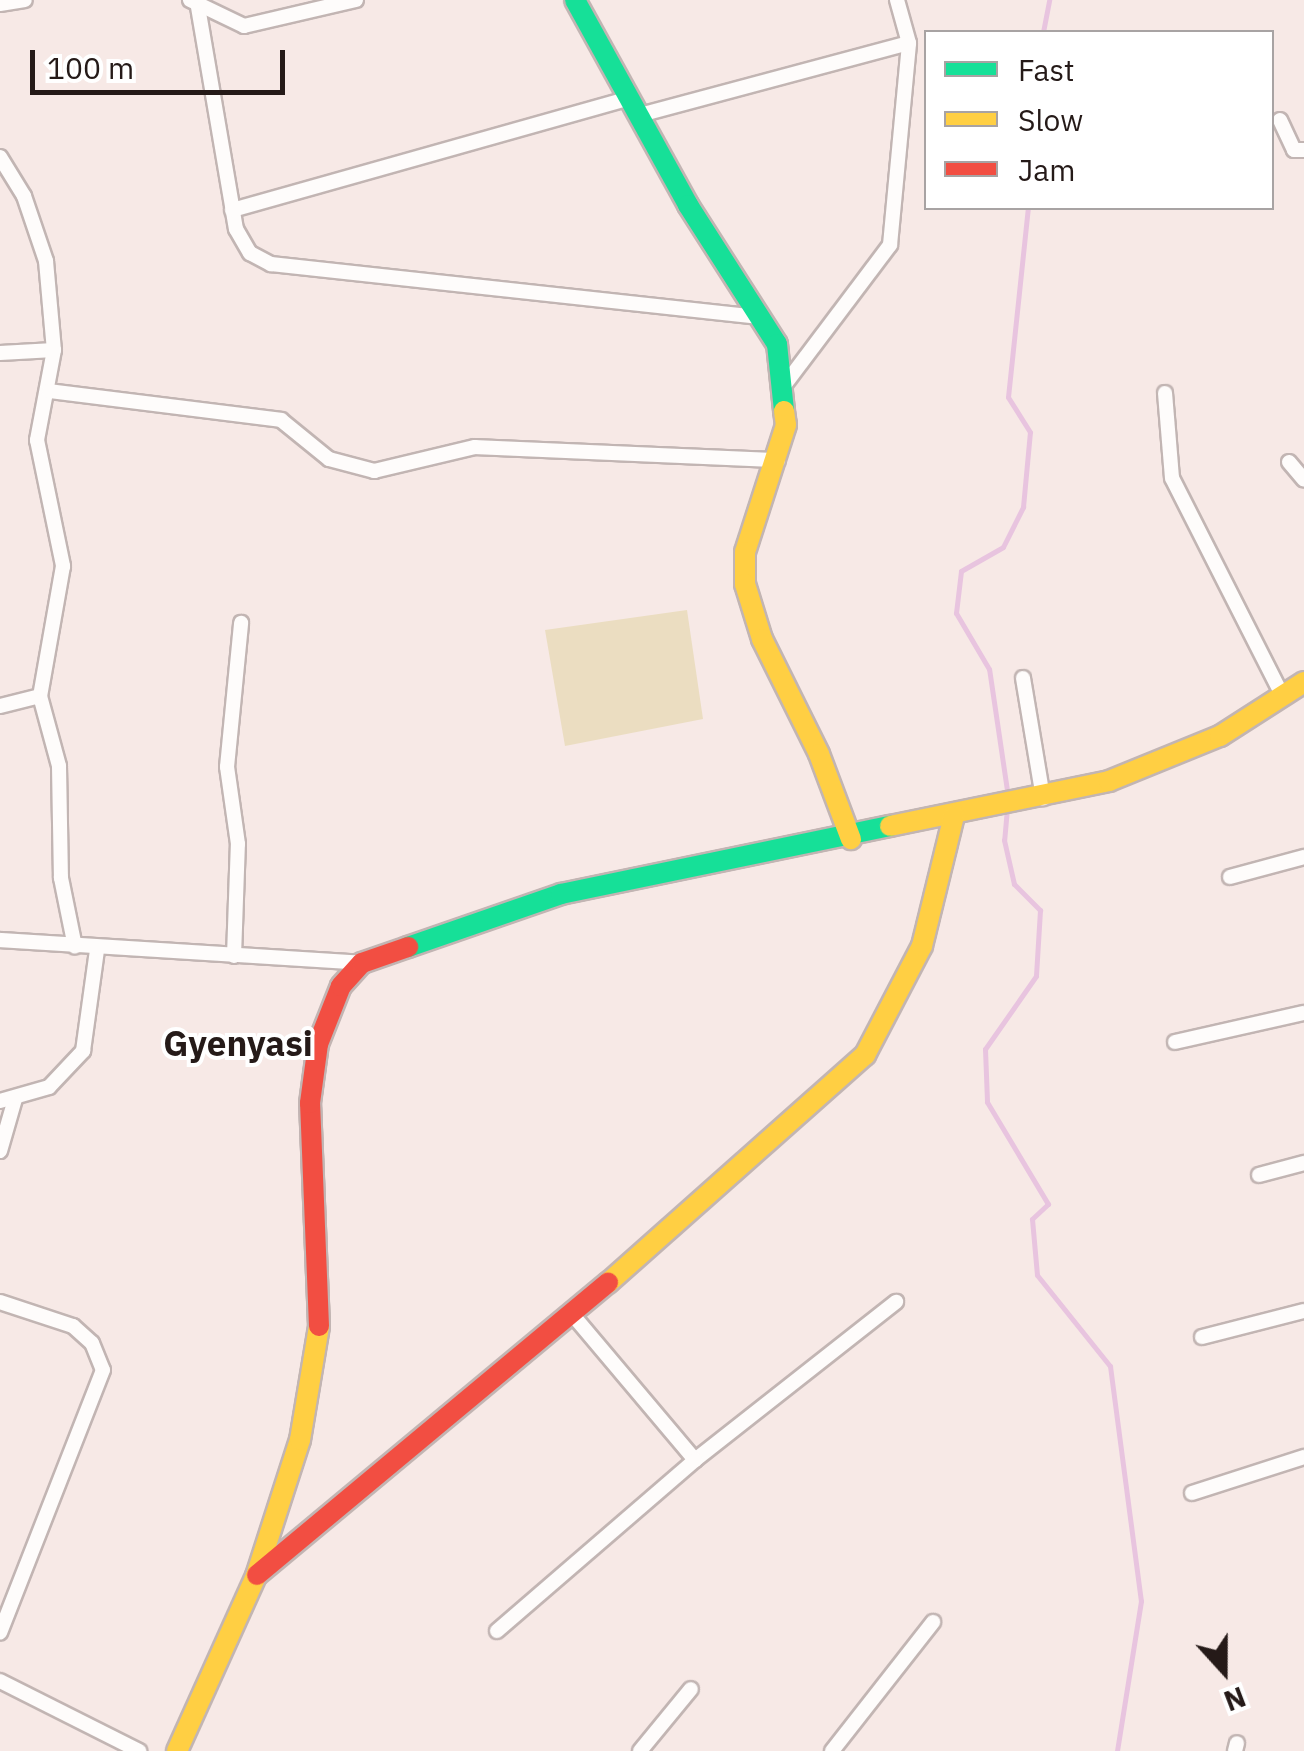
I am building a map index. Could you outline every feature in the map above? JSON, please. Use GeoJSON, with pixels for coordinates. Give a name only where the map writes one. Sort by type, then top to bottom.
{"type":"FeatureCollection","features":[{"type":"Feature","properties":{"kind":"street"},"geometry":{"type":"LineString","coordinates":[[0,4],[25,0]]}},
{"type":"Feature","properties":{"kind":"street"},"geometry":{"type":"LineString","coordinates":[[194,3],[244,26],[356,0]]}},
{"type":"Feature","properties":{"kind":"street"},"geometry":{"type":"LineString","coordinates":[[576,0],[688,206],[762,318],[786,383],[778,460],[744,552],[746,584],[762,640],[819,754],[850,838]]}},
{"type":"Feature","properties":{"kind":"street"},"geometry":{"type":"LineString","coordinates":[[786,383],[890,245],[909,43],[897,0]]}},
{"type":"Feature","properties":{"kind":"street"},"geometry":{"type":"LineString","coordinates":[[194,3],[241,244],[271,264],[762,318]]}},
{"type":"Feature","properties":{"kind":"street"},"geometry":{"type":"LineString","coordinates":[[232,210],[635,106],[909,43]]}},
{"type":"Feature","properties":{"kind":"street"},"geometry":{"type":"LineString","coordinates":[[1280,120],[1294,150],[1304,150]]}},
{"type":"Feature","properties":{"kind":"street"},"geometry":{"type":"LineString","coordinates":[[0,157],[38,230],[54,350],[50,391],[36,440],[63,566],[40,696],[59,766],[61,878],[75,947]]}},
{"type":"Feature","properties":{"kind":"street"},"geometry":{"type":"LineString","coordinates":[[0,353],[54,350]]}},
{"type":"Feature","properties":{"kind":"street"},"geometry":{"type":"LineString","coordinates":[[50,391],[281,420],[329,459],[374,471],[475,446],[778,460]]}},
{"type":"Feature","properties":{"kind":"street"},"geometry":{"type":"LineString","coordinates":[[1165,393],[1172,478],[1283,697]]}},
{"type":"Feature","properties":{"kind":"street"},"geometry":{"type":"LineString","coordinates":[[1289,462],[1304,480]]}},
{"type":"Feature","properties":{"kind":"street"},"geometry":{"type":"LineString","coordinates":[[234,956],[238,844],[226,767],[241,623]]}},
{"type":"Feature","properties":{"kind":"street"},"geometry":{"type":"LineString","coordinates":[[1023,678],[1043,798]]}},
{"type":"Feature","properties":{"kind":"street"},"geometry":{"type":"LineString","coordinates":[[0,940],[96,950],[362,963],[561,894],[686,865],[850,838],[1043,798],[1184,754],[1304,682]]}},
{"type":"Feature","properties":{"kind":"street"},"geometry":{"type":"LineString","coordinates":[[0,706],[40,696]]}},
{"type":"Feature","properties":{"kind":"street"},"geometry":{"type":"LineString","coordinates":[[256,1576],[572,1314],[865,1055],[904,992],[922,946],[954,816]]}},
{"type":"Feature","properties":{"kind":"street"},"geometry":{"type":"LineString","coordinates":[[1230,877],[1304,857]]}},
{"type":"Feature","properties":{"kind":"street"},"geometry":{"type":"LineString","coordinates":[[0,1152],[8,1100],[50,1087],[83,1051],[96,950]]}},
{"type":"Feature","properties":{"kind":"street"},"geometry":{"type":"LineString","coordinates":[[177,1751],[256,1576],[300,1440],[318,1356],[318,1201],[310,1103],[318,1044],[341,986],[362,963]]}},
{"type":"Feature","properties":{"kind":"street"},"geometry":{"type":"LineString","coordinates":[[1174,1042],[1304,1013]]}},
{"type":"Feature","properties":{"kind":"street"},"geometry":{"type":"LineString","coordinates":[[1259,1174],[1304,1163]]}},
{"type":"Feature","properties":{"kind":"street"},"geometry":{"type":"LineString","coordinates":[[0,1302],[73,1326],[92,1343],[103,1370],[0,1632]]}},
{"type":"Feature","properties":{"kind":"street"},"geometry":{"type":"LineString","coordinates":[[498,1631],[695,1460],[896,1302]]}},
{"type":"Feature","properties":{"kind":"street"},"geometry":{"type":"LineString","coordinates":[[1202,1338],[1304,1311]]}},
{"type":"Feature","properties":{"kind":"street"},"geometry":{"type":"LineString","coordinates":[[572,1314],[695,1460]]}},
{"type":"Feature","properties":{"kind":"street"},"geometry":{"type":"LineString","coordinates":[[1192,1493],[1304,1458]]}},
{"type":"Feature","properties":{"kind":"street"},"geometry":{"type":"LineString","coordinates":[[832,1751],[933,1622]]}},
{"type":"Feature","properties":{"kind":"street"},"geometry":{"type":"LineString","coordinates":[[0,1681],[139,1751]]}},
{"type":"Feature","properties":{"kind":"street"},"geometry":{"type":"LineString","coordinates":[[640,1751],[691,1690]]}},
{"type":"Feature","properties":{"kind":"shaded area"},"geometry":{"type":"Polygon","coordinates":[[[687,610],[703,719],[565,746],[545,630],[687,610]]]}},
{"type":"Feature","properties":{"kind":"waterway"},"geometry":{"type":"LineString","coordinates":[[1043,30],[1049,0]]}},
{"type":"Feature","properties":{"kind":"waterway"},"geometry":{"type":"LineString","coordinates":[[1008,797],[989,669],[956,613],[961,571],[1003,547],[1023,507],[1030,432],[1008,397],[1028,210]]}},
{"type":"Feature","properties":{"kind":"waterway"},"geometry":{"type":"LineString","coordinates":[[1007,808],[1004,840],[1014,884],[1040,910],[1036,976],[985,1049],[987,1102],[1048,1204],[1032,1219],[1037,1275],[1110,1366],[1141,1601],[1117,1751]]}},
{"type":"Feature","properties":{"kind":"traffic: fast"},"geometry":{"type":"LineString","coordinates":[[575,0],[688,205],[777,344],[784,411]]}},
{"type":"Feature","properties":{"kind":"traffic: fast"},"geometry":{"type":"LineString","coordinates":[[408,947],[561,894],[890,826]]}},
{"type":"Feature","properties":{"kind":"traffic: slow"},"geometry":{"type":"LineString","coordinates":[[784,411],[786,425],[745,552],[745,584],[762,639],[819,754],[851,839]]}},
{"type":"Feature","properties":{"kind":"traffic: slow"},"geometry":{"type":"LineString","coordinates":[[890,826],[1109,781],[1220,736],[1304,682]]}},
{"type":"Feature","properties":{"kind":"traffic: slow"},"geometry":{"type":"LineString","coordinates":[[608,1283],[865,1055],[922,946],[954,816]]}},
{"type":"Feature","properties":{"kind":"traffic: slow"},"geometry":{"type":"LineString","coordinates":[[177,1751],[256,1576],[300,1440],[319,1326]]}},
{"type":"Feature","properties":{"kind":"traffic: jam"},"geometry":{"type":"LineString","coordinates":[[319,1326],[310,1103],[318,1044],[341,986],[362,963],[408,947]]}},
{"type":"Feature","properties":{"kind":"traffic: jam"},"geometry":{"type":"LineString","coordinates":[[257,1575],[608,1283]]}},
{"type":"Feature","properties":{"kind":"district","name":"Gyenyasi"},"geometry":{"type":"Point","coordinates":[238,1043]}}]}
